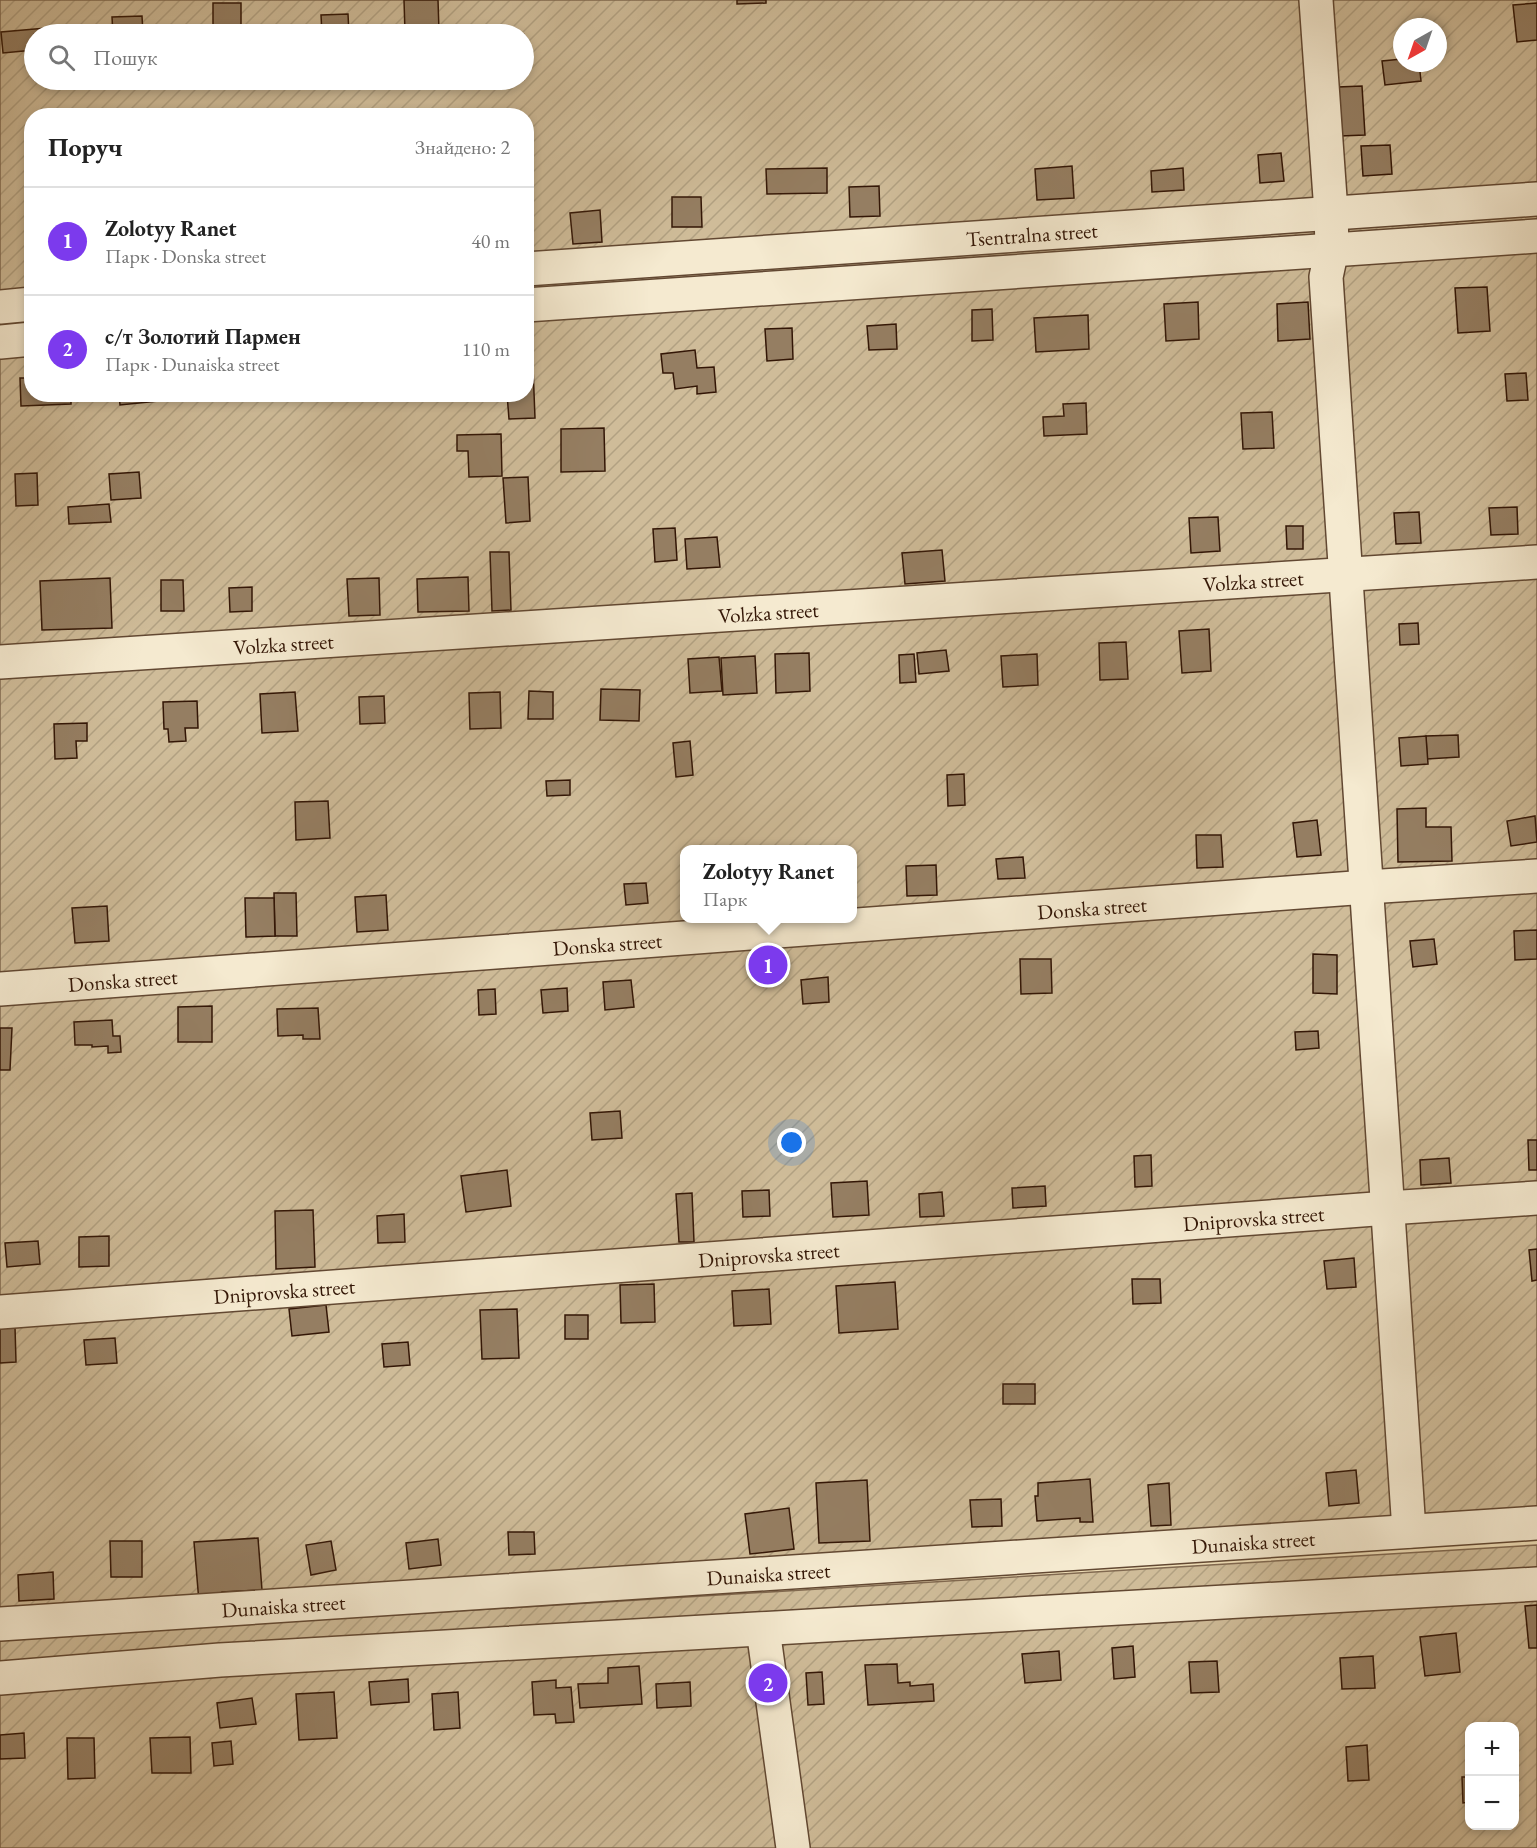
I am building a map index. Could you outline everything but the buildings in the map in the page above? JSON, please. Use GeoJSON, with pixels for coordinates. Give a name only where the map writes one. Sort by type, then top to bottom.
{"type":"FeatureCollection","features":[{"type":"Feature","properties":{"kind":"street"},"geometry":{"type":"LineString","coordinates":[[1316,0],[1331,212],[1332,249],[1326,277],[1409,1531]]}},
{"type":"Feature","properties":{"kind":"street","name":"Tsentralna street"},"geometry":{"type":"LineString","coordinates":[[534,268],[1537,199]]}},
{"type":"Feature","properties":{"kind":"street","name":"Tsentralna street"},"geometry":{"type":"LineString","coordinates":[[534,304],[1537,236]]}},
{"type":"Feature","properties":{"kind":"street"},"geometry":{"type":"LineString","coordinates":[[0,307],[24,305]]}},
{"type":"Feature","properties":{"kind":"street"},"geometry":{"type":"LineString","coordinates":[[0,342],[24,340]]}},
{"type":"Feature","properties":{"kind":"street","name":"Volzka street"},"geometry":{"type":"LineString","coordinates":[[0,662],[1537,562]]}},
{"type":"Feature","properties":{"kind":"street","name":"Donska street"},"geometry":{"type":"LineString","coordinates":[[0,989],[1367,886],[1537,876]]}},
{"type":"Feature","properties":{"kind":"street","name":"Dniprovska street"},"geometry":{"type":"LineString","coordinates":[[0,1312],[1537,1198]]}},
{"type":"Feature","properties":{"kind":"street","name":"Dunaiska street"},"geometry":{"type":"LineString","coordinates":[[0,1624],[1537,1523]]}},
{"type":"Feature","properties":{"kind":"street"},"geometry":{"type":"LineString","coordinates":[[0,1678],[220,1660],[1537,1584]]}},
{"type":"Feature","properties":{"kind":"street"},"geometry":{"type":"LineString","coordinates":[[763,1629],[792,1848]]}},
{"type":"Feature","properties":{"kind":"shaded area"},"geometry":{"type":"Polygon","coordinates":[[[0,0],[1537,0],[1537,1536],[0,1636],[0,0]]]}},
{"type":"Feature","properties":{"kind":"shaded area"},"geometry":{"type":"Polygon","coordinates":[[[1537,1545],[1537,1848],[0,1848],[0,1639],[1537,1545]]]}},
{"type":"Feature","properties":{"kind":"place","name":"Zolotyy Ranet"},"geometry":{"type":"Point","coordinates":[768,965]}},
{"type":"Feature","properties":{"kind":"place","name":"с/т Золотий Пармен"},"geometry":{"type":"Point","coordinates":[768,1683]}}]}
